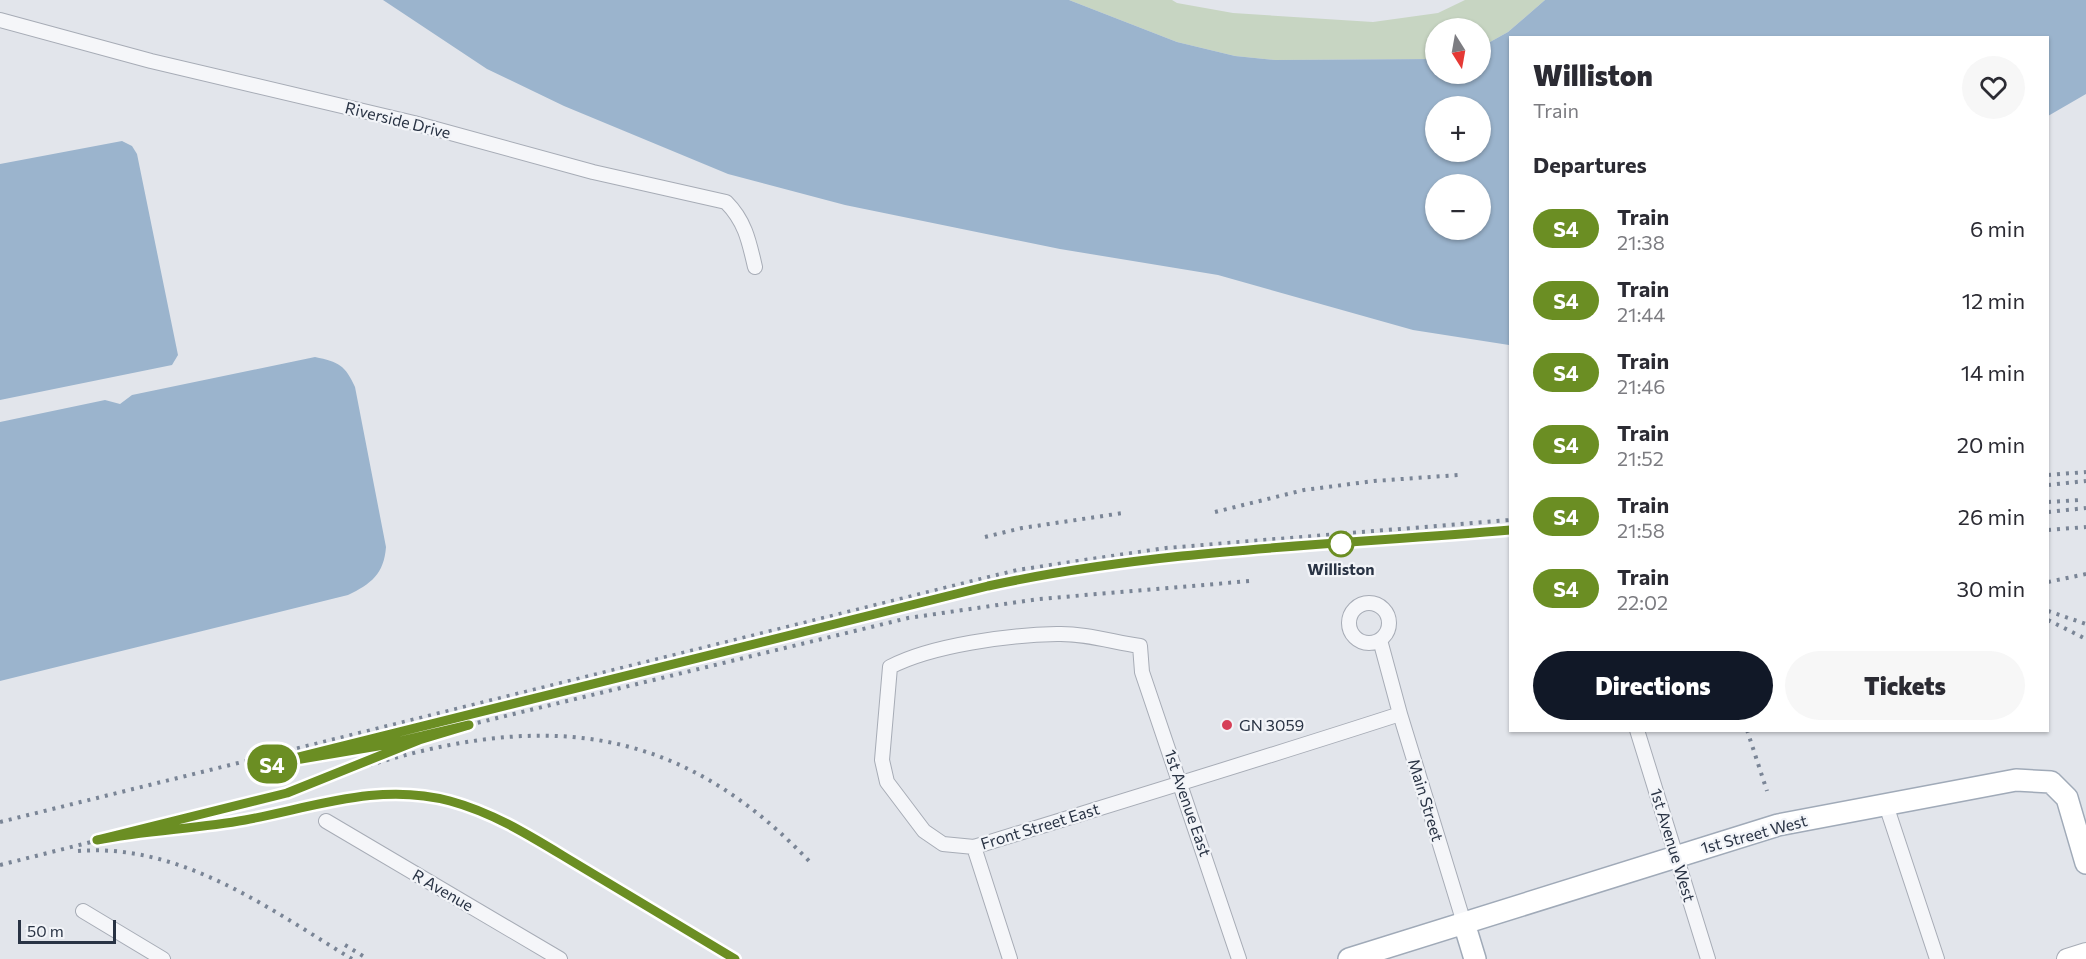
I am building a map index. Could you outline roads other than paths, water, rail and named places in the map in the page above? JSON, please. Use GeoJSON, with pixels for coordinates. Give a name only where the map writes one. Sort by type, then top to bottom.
{"type":"FeatureCollection","features":[{"type":"Feature","properties":{"kind":"main road","name":"1st Street West"},"geometry":{"type":"LineString","coordinates":[[1349,959],[1778,825],[2016,780],[2051,782],[2067,798],[2086,863]]}},
{"type":"Feature","properties":{"kind":"main road","name":"Main Street"},"geometry":{"type":"LineString","coordinates":[[1464,923],[1475,959]]}},
{"type":"Feature","properties":{"kind":"street","name":"Riverside Drive"},"geometry":{"type":"LineString","coordinates":[[0,20],[151,61],[414,123],[593,172],[726,202],[739,214],[748,235],[755,267]]}},
{"type":"Feature","properties":{"kind":"street","name":"Front Street East"},"geometry":{"type":"LineString","coordinates":[[1140,646],[1059,633],[993,640],[912,656],[890,667],[882,760],[887,782],[924,831],[943,844],[974,847],[1400,714]]}},
{"type":"Feature","properties":{"kind":"street","name":"Main Street"},"geometry":{"type":"LineString","coordinates":[[1380,640],[1400,714],[1464,923]]}},
{"type":"Feature","properties":{"kind":"street","name":"1st Avenue East"},"geometry":{"type":"LineString","coordinates":[[1140,646],[1142,672],[1239,959]]}},
{"type":"Feature","properties":{"kind":"street","name":"1st Avenue West"},"geometry":{"type":"LineString","coordinates":[[1638,732],[1708,959]]}},
{"type":"Feature","properties":{"kind":"street"},"geometry":{"type":"LineString","coordinates":[[1886,805],[1937,959]]}},
{"type":"Feature","properties":{"kind":"street","name":"R Avenue"},"geometry":{"type":"LineString","coordinates":[[326,821],[560,959]]}},
{"type":"Feature","properties":{"kind":"street"},"geometry":{"type":"LineString","coordinates":[[974,847],[1010,959]]}},
{"type":"Feature","properties":{"kind":"street"},"geometry":{"type":"LineString","coordinates":[[83,911],[163,959]]}},
{"type":"Feature","properties":{"kind":"street"},"geometry":{"type":"LineString","coordinates":[[2067,959],[2086,953]]}},
{"type":"Feature","properties":{"kind":"water"},"geometry":{"type":"Polygon","coordinates":[[[383,0],[1069,0],[1177,42],[1235,56],[1275,60],[1425,59],[1425,84],[1491,84],[1491,41],[1508,32],[1545,0],[2086,0],[2086,94],[2049,115],[2049,36],[1509,36],[1509,345],[1413,330],[1218,275],[1060,249],[845,205],[728,174],[564,106],[487,69],[383,0]]]}},
{"type":"Feature","properties":{"kind":"water"},"geometry":{"type":"Polygon","coordinates":[[[122,141],[132,146],[137,154],[178,355],[172,365],[0,400],[0,164],[122,141]]]}},
{"type":"Feature","properties":{"kind":"water"},"geometry":{"type":"Polygon","coordinates":[[[315,357],[330,361],[344,369],[355,387],[386,547],[385,556],[375,577],[348,595],[0,681],[0,422],[105,400],[120,404],[132,395],[315,357]]]}},
{"type":"Feature","properties":{"kind":"railway"},"geometry":{"type":"LineString","coordinates":[[2049,475],[2086,472]]}},
{"type":"Feature","properties":{"kind":"railway"},"geometry":{"type":"LineString","coordinates":[[1215,512],[1304,490],[1374,481],[1458,475]]}},
{"type":"Feature","properties":{"kind":"railway"},"geometry":{"type":"LineString","coordinates":[[2049,485],[2086,481]]}},
{"type":"Feature","properties":{"kind":"railway"},"geometry":{"type":"LineString","coordinates":[[2049,502],[2080,500]]}},
{"type":"Feature","properties":{"kind":"railway"},"geometry":{"type":"LineString","coordinates":[[2049,512],[2086,508]]}},
{"type":"Feature","properties":{"kind":"railway"},"geometry":{"type":"LineString","coordinates":[[985,537],[1022,528],[1123,513]]}},
{"type":"Feature","properties":{"kind":"railway"},"geometry":{"type":"LineString","coordinates":[[0,822],[1017,570],[1166,548],[1509,520]]}},
{"type":"Feature","properties":{"kind":"railway"},"geometry":{"type":"LineString","coordinates":[[2049,530],[2086,527]]}},
{"type":"Feature","properties":{"kind":"railway"},"geometry":{"type":"LineString","coordinates":[[966,591],[1100,566],[1168,558],[1509,530]]}},
{"type":"Feature","properties":{"kind":"railway"},"geometry":{"type":"LineString","coordinates":[[2049,582],[2086,574]]}},
{"type":"Feature","properties":{"kind":"railway"},"geometry":{"type":"LineString","coordinates":[[266,765],[407,740],[908,618],[1039,599],[1250,581]]}},
{"type":"Feature","properties":{"kind":"railway"},"geometry":{"type":"LineString","coordinates":[[2049,611],[2086,624]]}},
{"type":"Feature","properties":{"kind":"railway"},"geometry":{"type":"LineString","coordinates":[[2049,620],[2086,639]]}},
{"type":"Feature","properties":{"kind":"railway"},"geometry":{"type":"LineString","coordinates":[[1748,732],[1767,791]]}},
{"type":"Feature","properties":{"kind":"railway"},"geometry":{"type":"LineString","coordinates":[[309,785],[380,762],[447,746],[512,737],[574,737],[634,748],[693,772],[752,809],[809,861]]}},
{"type":"Feature","properties":{"kind":"railway"},"geometry":{"type":"LineString","coordinates":[[170,822],[315,783]]}},
{"type":"Feature","properties":{"kind":"railway"},"geometry":{"type":"LineString","coordinates":[[97,840],[236,821],[343,799],[369,796],[396,794],[450,801],[486,813],[519,830],[735,959]]}},
{"type":"Feature","properties":{"kind":"railway"},"geometry":{"type":"LineString","coordinates":[[0,865],[103,839]]}},
{"type":"Feature","properties":{"kind":"railway"},"geometry":{"type":"LineString","coordinates":[[78,851],[116,851],[152,857],[188,868],[256,900],[352,959]]}},
{"type":"Feature","properties":{"kind":"railway"},"geometry":{"type":"LineString","coordinates":[[345,945],[368,959]]}},
{"type":"Feature","properties":{"kind":"train","name":"S4"},"geometry":{"type":"LineString","coordinates":[[735,959],[519,829],[470,807],[419,795],[363,795],[321,802],[246,820],[157,829],[97,840],[287,793],[419,740],[469,725],[384,745],[266,765],[988,586],[1079,569],[1164,559],[1509,530]]}},
{"type":"Feature","properties":{"kind":"place","name":"Williston"},"geometry":{"type":"Point","coordinates":[1341,544]}},
{"type":"Feature","properties":{"kind":"place","name":"GN 3059"},"geometry":{"type":"Point","coordinates":[1227,725]}}]}
